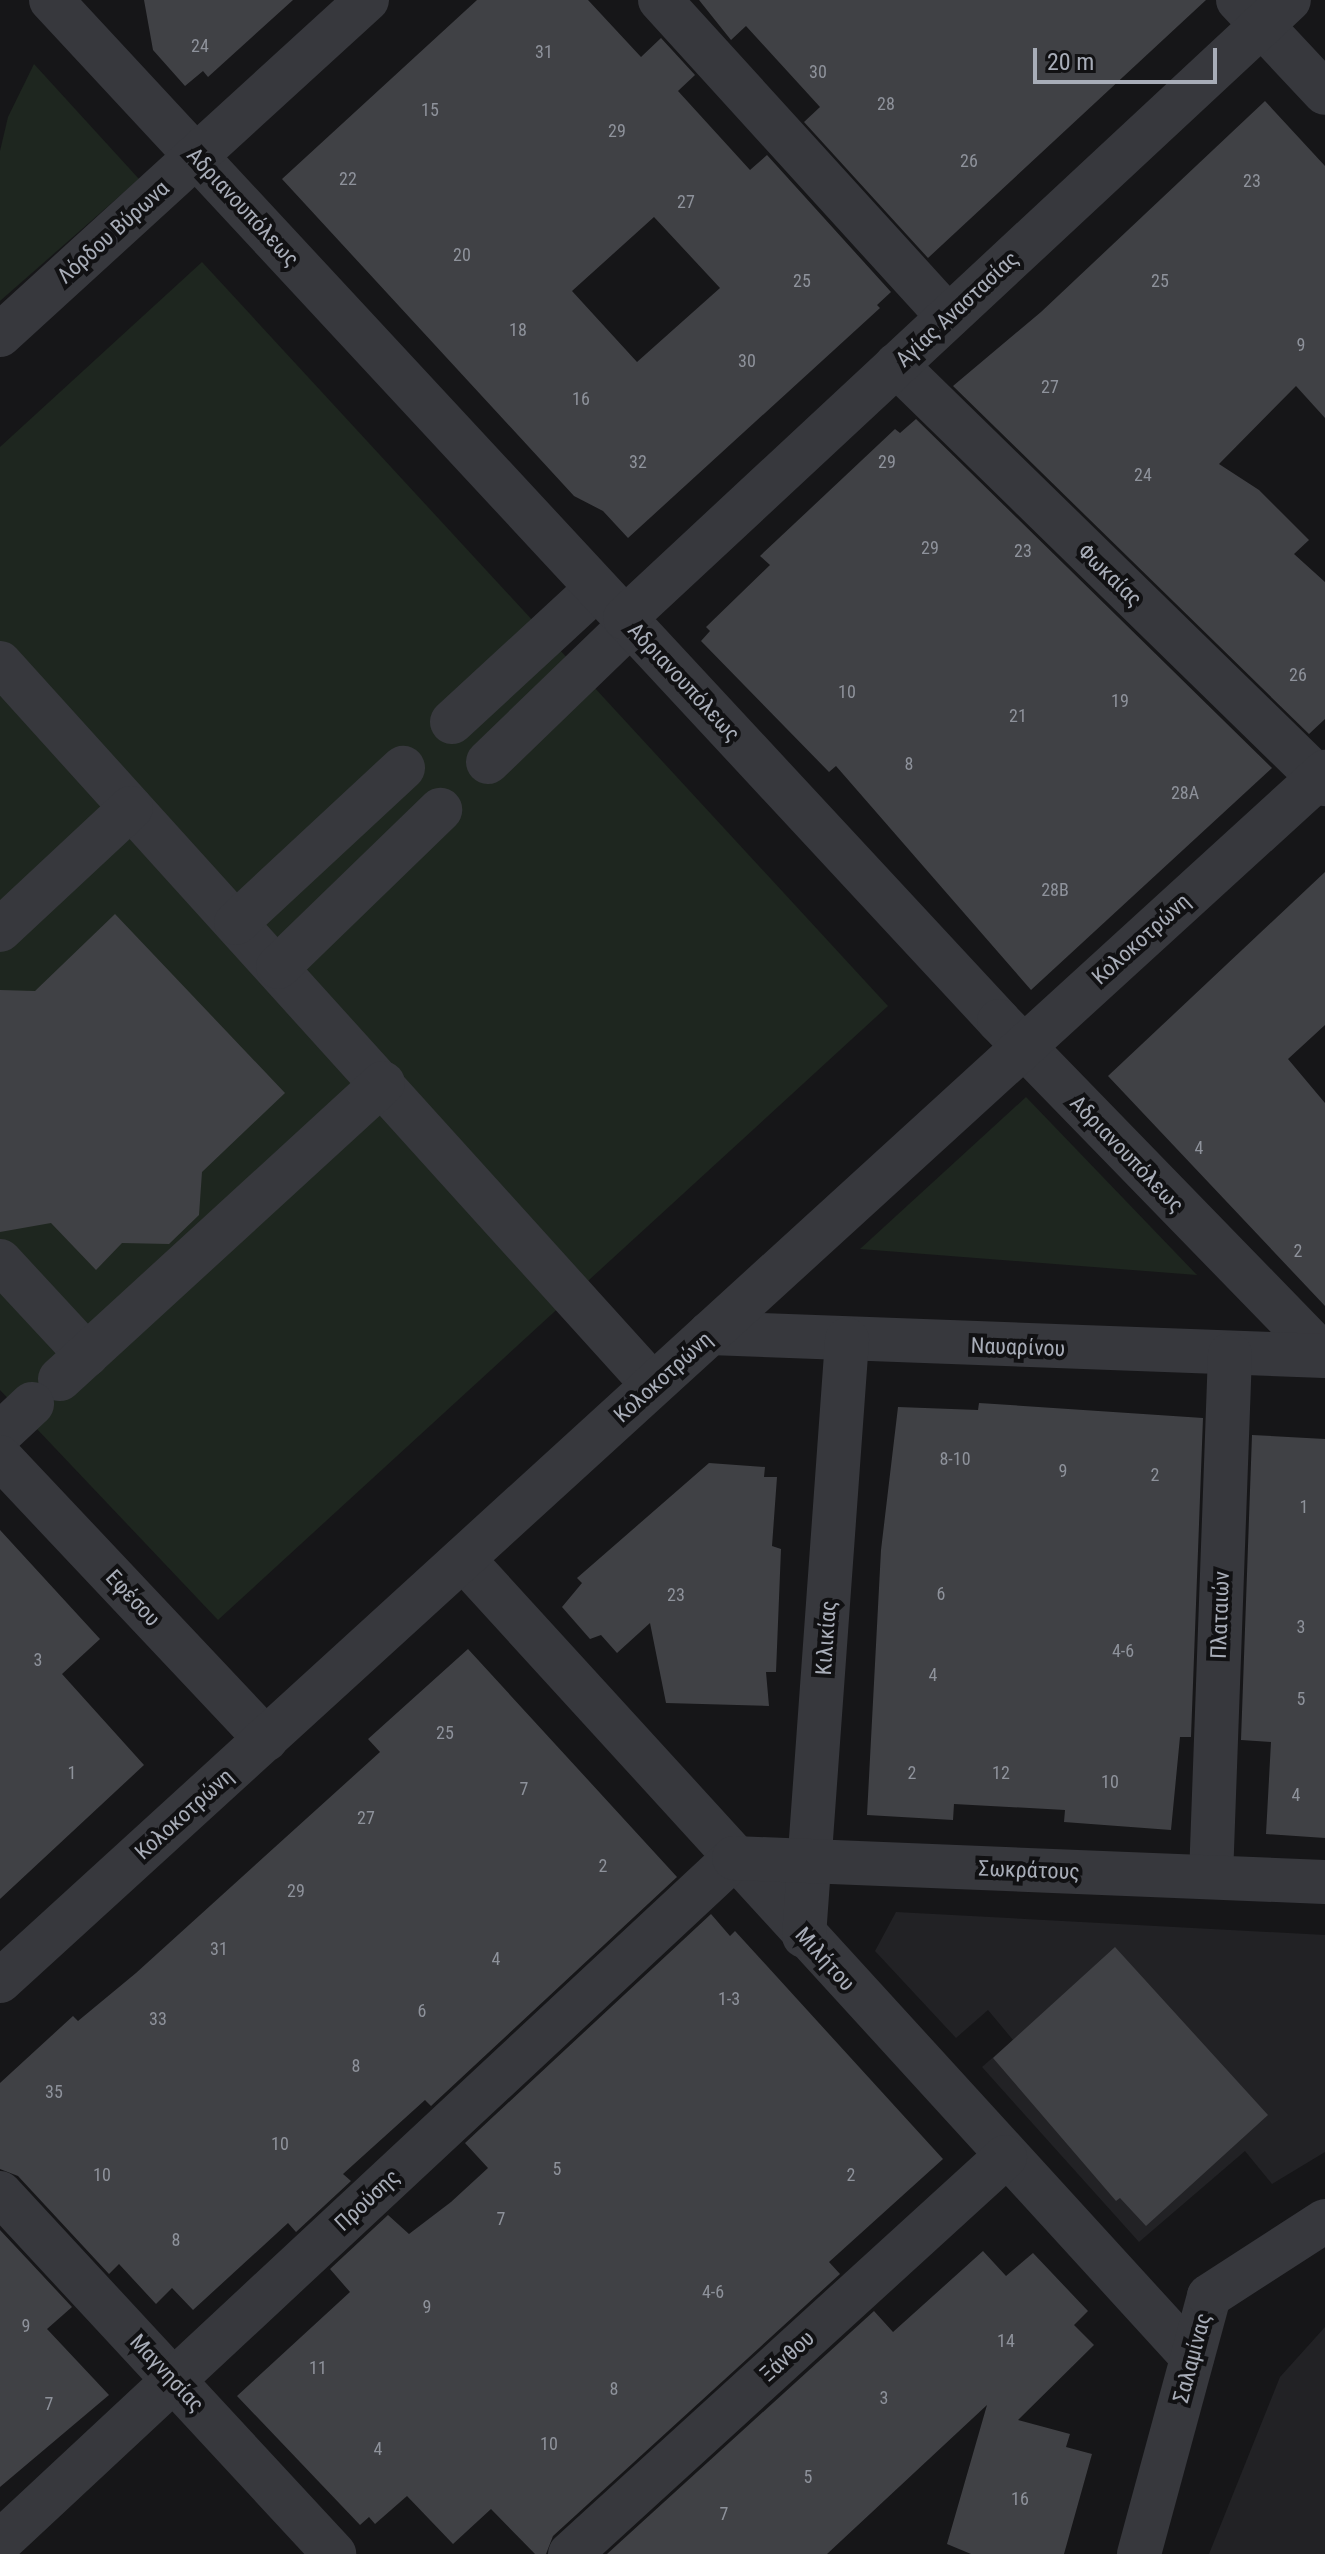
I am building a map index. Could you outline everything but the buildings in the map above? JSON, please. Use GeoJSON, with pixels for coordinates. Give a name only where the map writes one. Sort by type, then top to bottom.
{"type":"FeatureCollection","features":[{"type":"Feature","properties":{"kind":"street","name":"Αδριανουπόλεως"},"geometry":{"type":"LineString","coordinates":[[51,0],[1023,1046],[1325,1356]]}},
{"type":"Feature","properties":{"kind":"street","name":"Λόρδου Βύρωνα"},"geometry":{"type":"LineString","coordinates":[[0,335],[367,0]]}},
{"type":"Feature","properties":{"kind":"street"},"geometry":{"type":"LineString","coordinates":[[660,0],[948,317]]}},
{"type":"Feature","properties":{"kind":"street"},"geometry":{"type":"LineString","coordinates":[[1263,8],[1325,93]]}},
{"type":"Feature","properties":{"kind":"street","name":"Αγίας Αναστασίας"},"geometry":{"type":"LineString","coordinates":[[618,610],[948,317],[1263,8]]}},
{"type":"Feature","properties":{"kind":"street","name":"Φωκαίας"},"geometry":{"type":"LineString","coordinates":[[896,365],[1323,778]]}},
{"type":"Feature","properties":{"kind":"street"},"geometry":{"type":"LineString","coordinates":[[452,722],[618,610]]}},
{"type":"Feature","properties":{"kind":"street"},"geometry":{"type":"LineString","coordinates":[[488,762],[618,610]]}},
{"type":"Feature","properties":{"kind":"street"},"geometry":{"type":"LineString","coordinates":[[0,663],[653,1385]]}},
{"type":"Feature","properties":{"kind":"street"},"geometry":{"type":"LineString","coordinates":[[236,923],[403,768]]}},
{"type":"Feature","properties":{"kind":"street","name":"Κολοκοτρώνη"},"geometry":{"type":"LineString","coordinates":[[0,1981],[1023,1046],[1323,778]]}},
{"type":"Feature","properties":{"kind":"street"},"geometry":{"type":"LineString","coordinates":[[0,930],[131,808]]}},
{"type":"Feature","properties":{"kind":"street"},"geometry":{"type":"LineString","coordinates":[[278,967],[440,810]]}},
{"type":"Feature","properties":{"kind":"street"},"geometry":{"type":"LineString","coordinates":[[0,1434],[383,1083]]}},
{"type":"Feature","properties":{"kind":"street"},"geometry":{"type":"LineString","coordinates":[[0,1261],[59,1379]]}},
{"type":"Feature","properties":{"kind":"street","name":"Ναυαρίνου"},"geometry":{"type":"LineString","coordinates":[[710,1333],[1325,1356]]}},
{"type":"Feature","properties":{"kind":"street","name":"Κιλικίας"},"geometry":{"type":"LineString","coordinates":[[804,1936],[847,1340]]}},
{"type":"Feature","properties":{"kind":"street","name":"Πλαταιών"},"geometry":{"type":"LineString","coordinates":[[1211,1877],[1230,1354]]}},
{"type":"Feature","properties":{"kind":"street","name":"Εφέσου"},"geometry":{"type":"LineString","coordinates":[[0,1457],[266,1739]]}},
{"type":"Feature","properties":{"kind":"street","name":"Μιλήτου"},"geometry":{"type":"LineString","coordinates":[[463,1559],[1005,2157],[1192,2357]]}},
{"type":"Feature","properties":{"kind":"street","name":"Σωκράτους"},"geometry":{"type":"LineString","coordinates":[[734,1858],[1325,1882]]}},
{"type":"Feature","properties":{"kind":"street","name":"Προύσης"},"geometry":{"type":"LineString","coordinates":[[0,2542],[734,1858]]}},
{"type":"Feature","properties":{"kind":"street","name":"Ξάνθου"},"geometry":{"type":"LineString","coordinates":[[570,2554],[1005,2157]]}},
{"type":"Feature","properties":{"kind":"street","name":"Μαγνησίας"},"geometry":{"type":"LineString","coordinates":[[0,2193],[334,2554]]}},
{"type":"Feature","properties":{"kind":"street","name":"Σαλαμίνας"},"geometry":{"type":"LineString","coordinates":[[1139,2554],[1209,2296],[1325,2221]]}},
{"type":"Feature","properties":{"kind":"shaded area"},"geometry":{"type":"Polygon","coordinates":[[[34,64],[139,179],[0,301],[0,151],[8,117],[34,64]]]}},
{"type":"Feature","properties":{"kind":"shaded area"},"geometry":{"type":"Polygon","coordinates":[[[202,262],[888,1006],[218,1620],[0,1390],[0,447],[202,262]]]}},
{"type":"Feature","properties":{"kind":"shaded area"},"geometry":{"type":"Polygon","coordinates":[[[1026,1097],[1197,1275],[860,1249],[1026,1097]]]}},
{"type":"Feature","properties":{"kind":"shaded area"},"geometry":{"type":"Polygon","coordinates":[[[896,1912],[1325,1935],[1325,2152],[1272,2184],[1245,2151],[1139,2242],[982,2067],[1013,2040],[988,2010],[956,2038],[875,1951],[896,1912]]]}},
{"type":"Feature","properties":{"kind":"shaded area"},"geometry":{"type":"Polygon","coordinates":[[[1325,2327],[1325,2554],[1209,2554],[1280,2377],[1325,2327]]]}}]}
